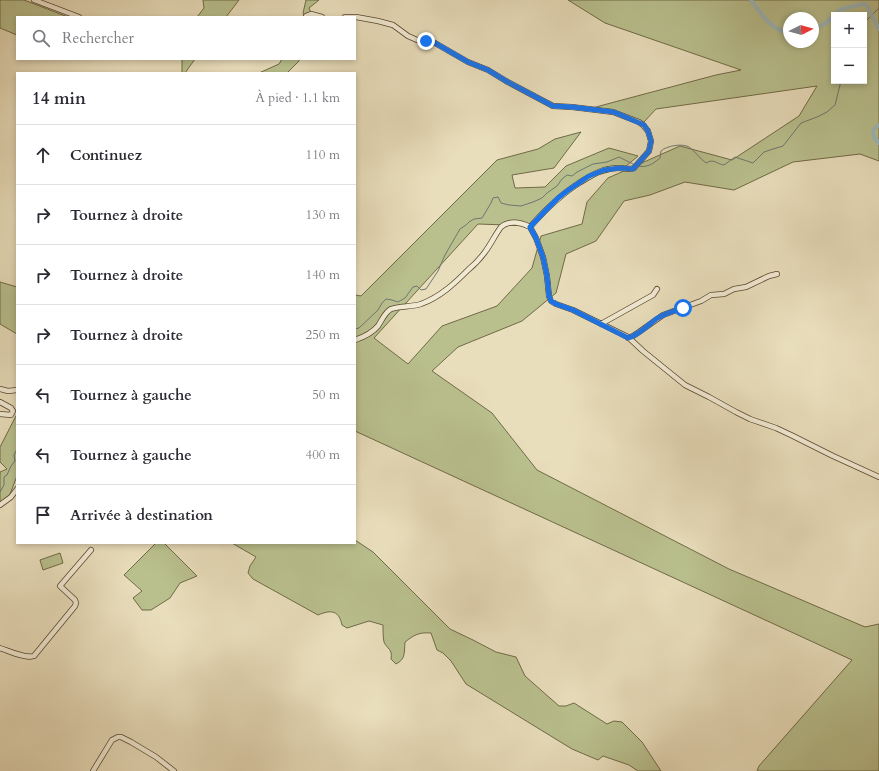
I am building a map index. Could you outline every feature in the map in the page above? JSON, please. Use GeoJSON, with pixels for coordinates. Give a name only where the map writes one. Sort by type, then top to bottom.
{"type":"FeatureCollection","features":[{"type":"Feature","properties":{"kind":"street"},"geometry":{"type":"LineString","coordinates":[[34,0],[76,16]]}},
{"type":"Feature","properties":{"kind":"street"},"geometry":{"type":"LineString","coordinates":[[306,16],[311,14],[318,16]]}},
{"type":"Feature","properties":{"kind":"street"},"geometry":{"type":"LineString","coordinates":[[356,17],[378,21],[393,26],[417,40],[435,43],[468,62],[488,70],[553,106],[614,112],[644,125],[648,131],[651,141],[649,151],[634,168],[604,170],[589,176],[558,198],[530,227]]}},
{"type":"Feature","properties":{"kind":"street"},"geometry":{"type":"LineString","coordinates":[[356,340],[367,335],[378,326],[386,313],[391,310],[420,304],[444,292],[479,259],[504,224],[524,223],[530,227],[543,257],[551,301],[573,310],[628,338],[643,352],[685,385],[750,419],[776,428],[879,477]]}},
{"type":"Feature","properties":{"kind":"street"},"geometry":{"type":"LineString","coordinates":[[628,338],[663,315],[711,296],[724,294],[734,289],[746,287],[768,276],[777,274]]}},
{"type":"Feature","properties":{"kind":"street"},"geometry":{"type":"LineString","coordinates":[[601,324],[653,295],[657,289]]}},
{"type":"Feature","properties":{"kind":"street"},"geometry":{"type":"LineString","coordinates":[[0,389],[8,391],[16,390]]}},
{"type":"Feature","properties":{"kind":"street"},"geometry":{"type":"LineString","coordinates":[[0,402],[11,408],[13,412],[11,414],[0,414]]}},
{"type":"Feature","properties":{"kind":"street"},"geometry":{"type":"LineString","coordinates":[[0,506],[11,498],[16,490]]}},
{"type":"Feature","properties":{"kind":"street"},"geometry":{"type":"LineString","coordinates":[[0,648],[26,657],[34,656],[75,606],[76,603],[74,600],[60,586],[91,550]]}},
{"type":"Feature","properties":{"kind":"street"},"geometry":{"type":"LineString","coordinates":[[93,771],[112,740],[121,737],[156,758],[174,771]]}},
{"type":"Feature","properties":{"kind":"green space"},"geometry":{"type":"Polygon","coordinates":[[[0,0],[24,0],[65,16],[16,16],[16,35],[0,28],[0,0]]]}},
{"type":"Feature","properties":{"kind":"green space"},"geometry":{"type":"Polygon","coordinates":[[[203,0],[239,0],[227,16],[198,16],[204,8],[203,0]]]}},
{"type":"Feature","properties":{"kind":"green space"},"geometry":{"type":"Polygon","coordinates":[[[306,0],[319,0],[309,8],[313,16],[304,16],[303,13],[306,0]]]}},
{"type":"Feature","properties":{"kind":"green space"},"geometry":{"type":"Polygon","coordinates":[[[568,0],[879,0],[879,161],[860,154],[793,162],[734,190],[685,182],[650,195],[624,201],[596,241],[566,254],[556,293],[522,321],[458,347],[432,371],[492,413],[537,470],[729,569],[865,627],[879,624],[879,771],[757,771],[759,766],[852,660],[356,431],[356,295],[361,296],[497,160],[538,149],[555,139],[581,132],[554,168],[512,175],[515,188],[545,187],[566,166],[609,148],[638,156],[625,167],[598,175],[563,195],[534,226],[478,224],[374,338],[408,364],[442,326],[497,306],[532,268],[541,236],[582,224],[587,202],[608,178],[680,146],[732,160],[799,116],[817,86],[656,109],[643,123],[592,108],[716,75],[741,70],[605,23],[568,0]]]}},
{"type":"Feature","properties":{"kind":"green space"},"geometry":{"type":"Polygon","coordinates":[[[182,60],[194,60],[186,72],[182,72],[182,60]]]}},
{"type":"Feature","properties":{"kind":"green space"},"geometry":{"type":"Polygon","coordinates":[[[281,60],[299,60],[288,72],[261,72],[279,64],[281,60]]]}},
{"type":"Feature","properties":{"kind":"green space"},"geometry":{"type":"Polygon","coordinates":[[[0,282],[16,287],[16,333],[0,324],[0,282]]]}},
{"type":"Feature","properties":{"kind":"green space"},"geometry":{"type":"Polygon","coordinates":[[[16,416],[16,479],[7,502],[0,505],[0,472],[7,469],[0,462],[0,447],[16,416]]]}},
{"type":"Feature","properties":{"kind":"green space"},"geometry":{"type":"Polygon","coordinates":[[[356,541],[373,552],[450,629],[496,652],[516,657],[525,676],[559,706],[566,706],[574,703],[607,724],[614,721],[622,722],[642,742],[661,771],[638,771],[629,765],[603,756],[598,760],[572,749],[466,684],[451,661],[443,653],[437,650],[431,633],[417,634],[405,642],[403,657],[396,664],[391,659],[390,651],[384,642],[383,625],[369,621],[347,628],[342,625],[341,620],[334,612],[327,612],[318,615],[253,579],[248,573],[250,566],[256,557],[234,544],[356,544],[356,541]]]}},
{"type":"Feature","properties":{"kind":"green space"},"geometry":{"type":"Polygon","coordinates":[[[155,544],[165,544],[197,576],[180,583],[170,598],[151,610],[142,610],[133,598],[142,591],[124,575],[155,544]]]}},
{"type":"Feature","properties":{"kind":"green space"},"geometry":{"type":"Polygon","coordinates":[[[60,553],[63,563],[43,570],[40,560],[60,553]]]}},
{"type":"Feature","properties":{"kind":"waterway"},"geometry":{"type":"LineString","coordinates":[[751,0],[762,15],[772,25],[783,31]]}},
{"type":"Feature","properties":{"kind":"waterway"},"geometry":{"type":"LineString","coordinates":[[838,12],[841,9],[864,4],[867,6],[879,29]]}},
{"type":"Feature","properties":{"kind":"waterway"},"geometry":{"type":"LineString","coordinates":[[867,20],[879,8]]}},
{"type":"Feature","properties":{"kind":"waterway"},"geometry":{"type":"LineString","coordinates":[[819,27],[831,18]]}},
{"type":"Feature","properties":{"kind":"waterway"},"geometry":{"type":"LineString","coordinates":[[638,166],[647,166],[652,164],[660,158],[661,151],[663,149],[678,145],[689,147],[706,163],[713,161],[724,165],[735,157],[753,163],[764,152],[783,146],[801,123],[827,112],[835,105],[840,84]]}},
{"type":"Feature","properties":{"kind":"waterway"},"geometry":{"type":"LineString","coordinates":[[879,125],[873,131],[874,136],[879,143]]}},
{"type":"Feature","properties":{"kind":"waterway"},"geometry":{"type":"LineString","coordinates":[[356,329],[359,328],[378,310],[386,299],[398,302],[405,298],[413,287],[417,286],[421,290],[426,289],[438,271],[445,255],[460,229],[474,219],[482,218],[493,198],[498,197],[501,203],[521,206],[542,198],[557,186],[567,175],[572,176],[593,164],[607,162],[619,157],[635,165]]}},
{"type":"Feature","properties":{"kind":"waterway"},"geometry":{"type":"LineString","coordinates":[[0,492],[4,485],[4,477],[7,475],[15,461],[14,455],[16,451]]}},
{"type":"Feature","properties":{"kind":"route"},"geometry":{"type":"LineString","coordinates":[[426,41],[435,43],[468,62],[488,70],[553,106],[614,112],[644,125],[648,131],[651,141],[649,151],[633,169],[620,168],[604,170],[589,176],[558,198],[530,227],[543,257],[549,296],[551,301],[556,304],[573,310],[628,338],[663,315],[683,308]]}}]}
